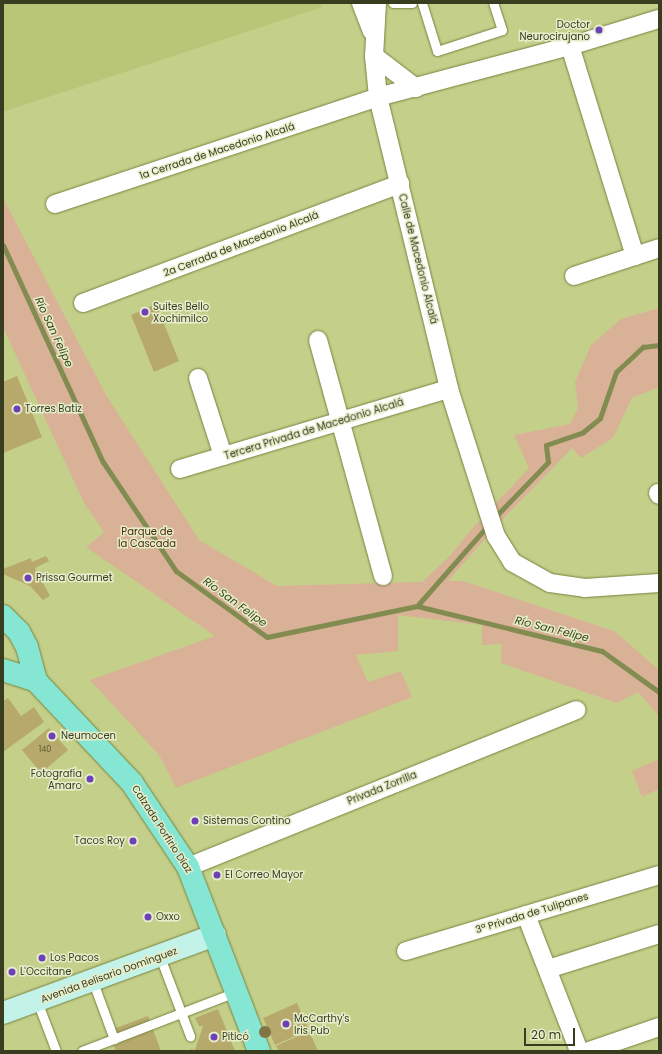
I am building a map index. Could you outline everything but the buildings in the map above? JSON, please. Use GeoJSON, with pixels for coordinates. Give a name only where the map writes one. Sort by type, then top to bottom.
{"type":"FeatureCollection","features":[{"type":"Feature","properties":{"kind":"main road","name":"Calzada Porfirio Díaz"},"geometry":{"type":"LineString","coordinates":[[3,616],[19,632],[27,647],[36,681],[132,784],[188,866],[259,1051]]}},
{"type":"Feature","properties":{"kind":"main road","name":"Calzada Porfirio Díaz"},"geometry":{"type":"LineString","coordinates":[[3,670],[36,681]]}},
{"type":"Feature","properties":{"kind":"street"},"geometry":{"type":"LineString","coordinates":[[361,3],[374,36]]}},
{"type":"Feature","properties":{"kind":"street","name":"Calle de Macedonio Alcalá"},"geometry":{"type":"LineString","coordinates":[[377,3],[374,56],[378,97],[449,389],[486,511],[496,536],[512,562],[550,583],[585,588],[659,583]]}},
{"type":"Feature","properties":{"kind":"street","name":"1a Cerrada de Macedonio Alcalá"},"geometry":{"type":"LineString","coordinates":[[55,204],[378,97],[570,46],[659,19]]}},
{"type":"Feature","properties":{"kind":"street"},"geometry":{"type":"LineString","coordinates":[[570,46],[635,256]]}},
{"type":"Feature","properties":{"kind":"street"},"geometry":{"type":"LineString","coordinates":[[374,56],[416,88]]}},
{"type":"Feature","properties":{"kind":"street","name":"2a Cerrada de Macedonio Alcalá"},"geometry":{"type":"LineString","coordinates":[[83,303],[400,184]]}},
{"type":"Feature","properties":{"kind":"street"},"geometry":{"type":"LineString","coordinates":[[574,276],[659,248]]}},
{"type":"Feature","properties":{"kind":"street"},"geometry":{"type":"LineString","coordinates":[[318,340],[339,421],[383,576]]}},
{"type":"Feature","properties":{"kind":"street"},"geometry":{"type":"LineString","coordinates":[[198,378],[224,456]]}},
{"type":"Feature","properties":{"kind":"street","name":"Tercera Privada de Macedonio Alcalá"},"geometry":{"type":"LineString","coordinates":[[180,469],[449,389]]}},
{"type":"Feature","properties":{"kind":"street","name":"Privada Zorrilla"},"geometry":{"type":"LineString","coordinates":[[188,866],[576,710]]}},
{"type":"Feature","properties":{"kind":"street","name":"3ª Privada de Tulipanes"},"geometry":{"type":"LineString","coordinates":[[406,951],[659,875]]}},
{"type":"Feature","properties":{"kind":"street"},"geometry":{"type":"LineString","coordinates":[[526,915],[579,1051]]}},
{"type":"Feature","properties":{"kind":"street"},"geometry":{"type":"LineString","coordinates":[[548,969],[659,934]]}},
{"type":"Feature","properties":{"kind":"street","name":"Avenida Belisario Domínguez"},"geometry":{"type":"LineString","coordinates":[[3,1013],[93,982],[215,935]]}},
{"type":"Feature","properties":{"kind":"street"},"geometry":{"type":"LineString","coordinates":[[589,1051],[659,1027]]}},
{"type":"Feature","properties":{"kind":"lane"},"geometry":{"type":"LineString","coordinates":[[393,3],[412,3]]}},
{"type":"Feature","properties":{"kind":"lane"},"geometry":{"type":"LineString","coordinates":[[422,3],[437,51],[502,30],[493,3]]}},
{"type":"Feature","properties":{"kind":"lane"},"geometry":{"type":"LineString","coordinates":[[160,957],[190,1036]]}},
{"type":"Feature","properties":{"kind":"lane"},"geometry":{"type":"LineString","coordinates":[[93,982],[114,1039]]}},
{"type":"Feature","properties":{"kind":"lane"},"geometry":{"type":"LineString","coordinates":[[82,1051],[237,992]]}},
{"type":"Feature","properties":{"kind":"lane"},"geometry":{"type":"LineString","coordinates":[[38,1001],[56,1051]]}},
{"type":"Feature","properties":{"kind":"shaded area"},"geometry":{"type":"Polygon","coordinates":[[[3,3],[321,3],[322,7],[3,112],[3,3]]]}},
{"type":"Feature","properties":{"kind":"green space","name":"Parque de la Cascada"},"geometry":{"type":"Polygon","coordinates":[[[3,198],[106,395],[199,540],[277,586],[422,582],[451,555],[471,530],[529,468],[514,435],[570,424],[578,408],[575,382],[591,345],[621,319],[659,308],[659,387],[632,398],[613,438],[581,458],[572,448],[497,525],[448,581],[463,581],[614,631],[659,670],[659,716],[638,692],[617,703],[501,663],[502,644],[482,645],[482,625],[398,615],[398,651],[356,655],[368,682],[401,671],[412,697],[176,788],[159,755],[90,680],[215,636],[86,547],[104,532],[84,503],[3,327],[3,198]]]}},
{"type":"Feature","properties":{"kind":"green space"},"geometry":{"type":"Polygon","coordinates":[[[659,759],[659,789],[642,797],[632,771],[659,759]]]}},
{"type":"Feature","properties":{"kind":"waterway","name":"Río San Felipe"},"geometry":{"type":"LineString","coordinates":[[3,245],[103,462],[176,571],[267,637],[417,606],[602,651],[659,692]]}},
{"type":"Feature","properties":{"kind":"waterway"},"geometry":{"type":"LineString","coordinates":[[494,518],[548,462],[546,445],[583,432],[600,418],[616,372],[643,347],[659,345]]}},
{"type":"Feature","properties":{"kind":"waterway"},"geometry":{"type":"LineString","coordinates":[[417,606],[489,524]]}},
{"type":"Feature","properties":{"kind":"place","name":"Doctor Neurocirujano"},"geometry":{"type":"Point","coordinates":[599,30]}},
{"type":"Feature","properties":{"kind":"place","name":"Suites Bello Xochimilco"},"geometry":{"type":"Point","coordinates":[145,312]}},
{"type":"Feature","properties":{"kind":"place","name":"Torres Batiz"},"geometry":{"type":"Point","coordinates":[17,409]}},
{"type":"Feature","properties":{"kind":"place","name":"Prissa Gourmet"},"geometry":{"type":"Point","coordinates":[28,578]}},
{"type":"Feature","properties":{"kind":"place","name":"Neumocen"},"geometry":{"type":"Point","coordinates":[52,736]}},
{"type":"Feature","properties":{"kind":"place","name":"Fotografía Amaro"},"geometry":{"type":"Point","coordinates":[90,779]}},
{"type":"Feature","properties":{"kind":"place","name":"Sistemas Contino"},"geometry":{"type":"Point","coordinates":[195,821]}},
{"type":"Feature","properties":{"kind":"place","name":"Tacos Roy"},"geometry":{"type":"Point","coordinates":[133,841]}},
{"type":"Feature","properties":{"kind":"place","name":"El Correo Mayor"},"geometry":{"type":"Point","coordinates":[217,875]}},
{"type":"Feature","properties":{"kind":"place","name":"Oxxo"},"geometry":{"type":"Point","coordinates":[148,917]}},
{"type":"Feature","properties":{"kind":"place","name":"Los Pacos"},"geometry":{"type":"Point","coordinates":[42,958]}},
{"type":"Feature","properties":{"kind":"place","name":"L'Occitane"},"geometry":{"type":"Point","coordinates":[12,972]}},
{"type":"Feature","properties":{"kind":"place","name":"McCarthy's Iris Pub"},"geometry":{"type":"Point","coordinates":[286,1024]}},
{"type":"Feature","properties":{"kind":"place","name":"Piticó"},"geometry":{"type":"Point","coordinates":[214,1037]}}]}
